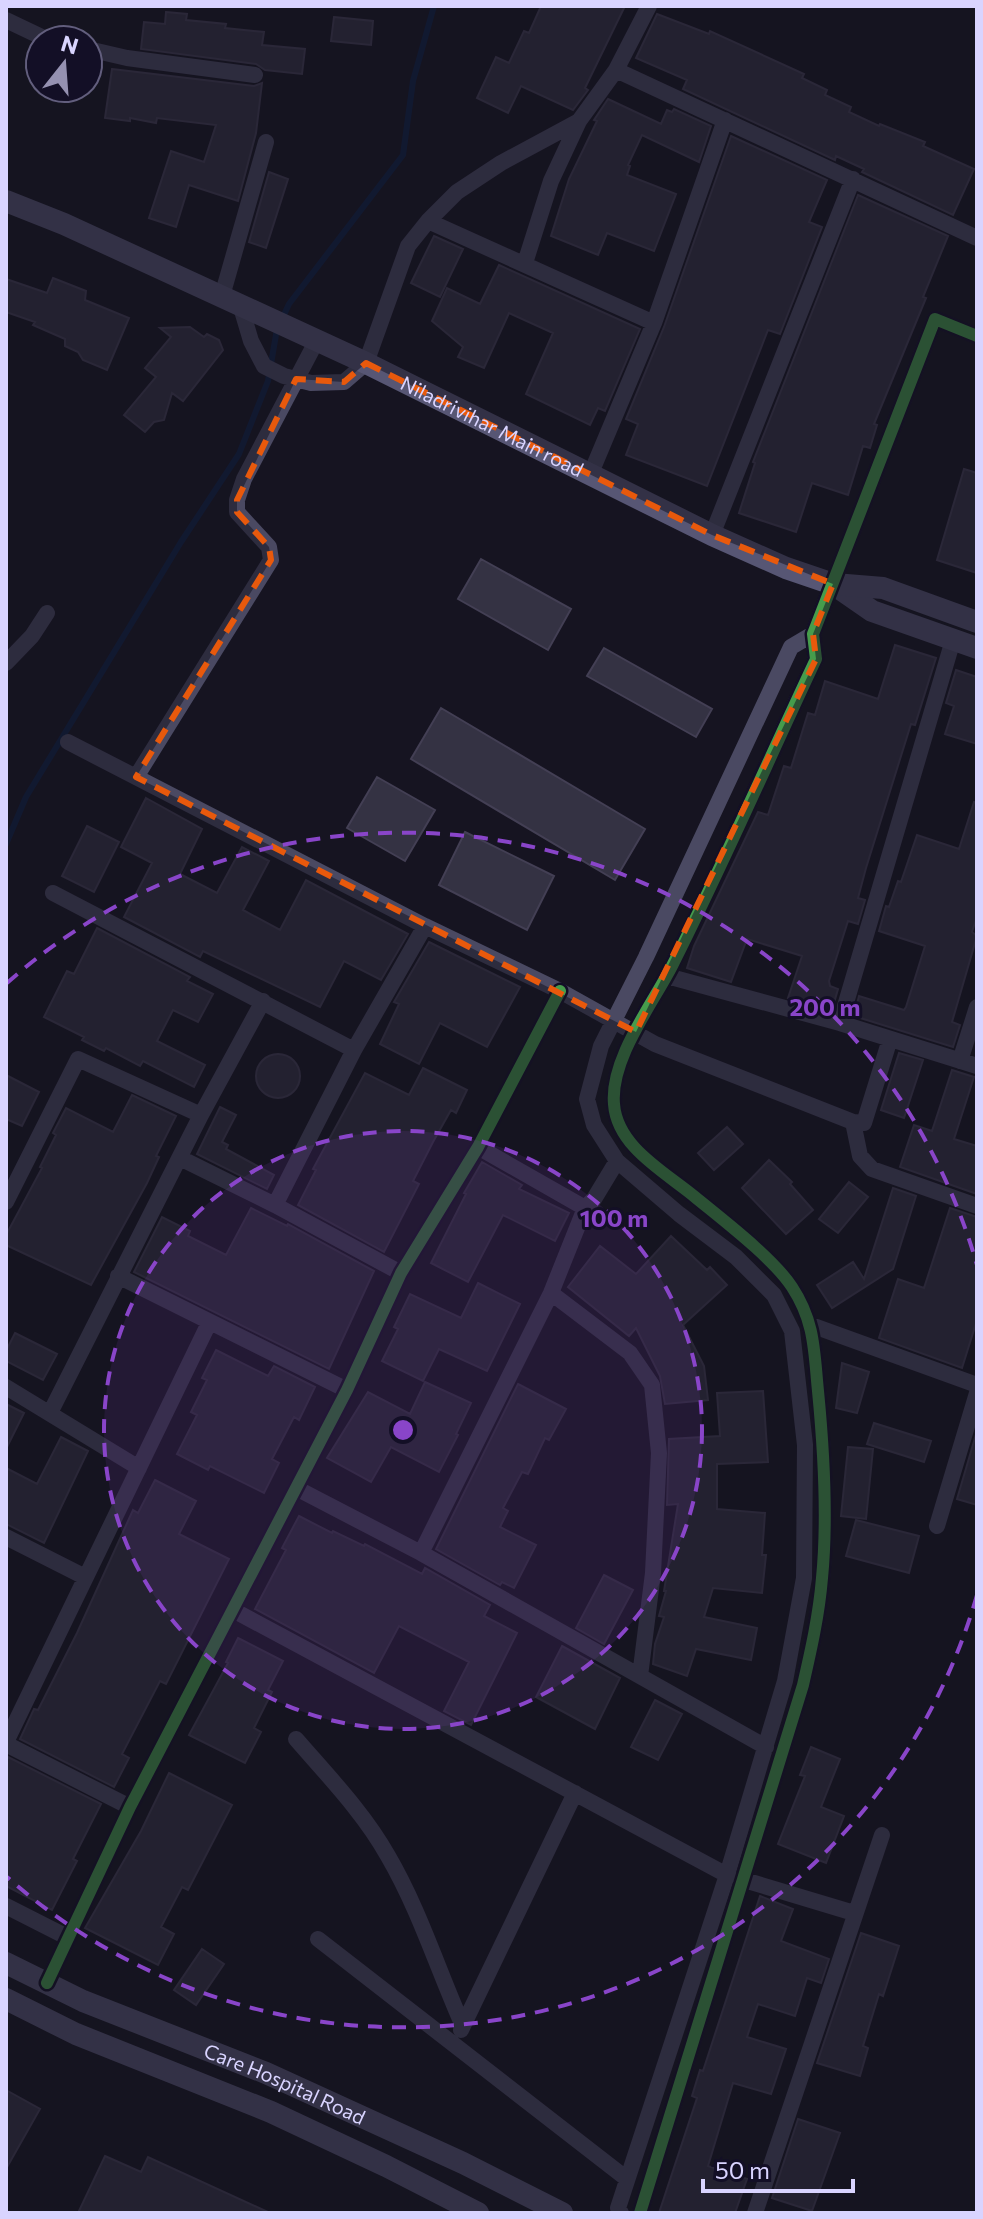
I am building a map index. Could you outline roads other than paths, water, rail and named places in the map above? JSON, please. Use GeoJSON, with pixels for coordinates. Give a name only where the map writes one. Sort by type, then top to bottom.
{"type":"FeatureCollection","features":[{"type":"Feature","properties":{"kind":"street"},"geometry":{"type":"LineString","coordinates":[[525,263],[551,181],[579,121],[616,70],[649,6]]}},
{"type":"Feature","properties":{"kind":"street"},"geometry":{"type":"LineString","coordinates":[[104,53],[255,75]]}},
{"type":"Feature","properties":{"kind":"street"},"geometry":{"type":"LineString","coordinates":[[616,70],[977,238]]}},
{"type":"Feature","properties":{"kind":"street"},"geometry":{"type":"LineString","coordinates":[[591,473],[654,323],[725,120]]}},
{"type":"Feature","properties":{"kind":"street"},"geometry":{"type":"LineString","coordinates":[[266,142],[231,300],[264,366],[311,383],[344,382],[366,363],[408,246],[428,221],[457,192],[501,163],[579,121]]}},
{"type":"Feature","properties":{"kind":"street"},"geometry":{"type":"LineString","coordinates":[[712,535],[853,179]]}},
{"type":"Feature","properties":{"kind":"street","name":"Niladrivihar Main road"},"geometry":{"type":"LineString","coordinates":[[6,201],[64,224],[366,363],[712,535],[786,568],[833,584],[872,611],[977,648]]}},
{"type":"Feature","properties":{"kind":"street"},"geometry":{"type":"LineString","coordinates":[[428,221],[654,323]]}},
{"type":"Feature","properties":{"kind":"street"},"geometry":{"type":"LineString","coordinates":[[621,2213],[618,2208],[627,2179],[803,1685],[818,1617],[824,1525],[823,1442],[811,1325],[790,1284],[778,1271],[717,1216],[641,1155],[622,1130],[614,1104],[617,1074],[667,976],[816,659],[813,634],[935,319],[977,336]]}},
{"type":"Feature","properties":{"kind":"street"},"geometry":{"type":"LineString","coordinates":[[136,777],[271,560],[269,547],[237,512],[237,500],[244,479],[296,379],[312,338]]}},
{"type":"Feature","properties":{"kind":"street"},"geometry":{"type":"LineString","coordinates":[[833,584],[883,588],[977,622]]}},
{"type":"Feature","properties":{"kind":"street"},"geometry":{"type":"LineString","coordinates":[[6,663],[32,636],[47,613]]}},
{"type":"Feature","properties":{"kind":"street"},"geometry":{"type":"LineString","coordinates":[[640,2213],[785,1681],[804,1578],[805,1445],[792,1331],[774,1295],[736,1257],[617,1161],[594,1125],[587,1099],[601,1046],[791,647],[813,634]]}},
{"type":"Feature","properties":{"kind":"street"},"geometry":{"type":"LineString","coordinates":[[840,1023],[953,640]]}},
{"type":"Feature","properties":{"kind":"street"},"geometry":{"type":"LineString","coordinates":[[68,742],[425,926],[560,991],[655,1044],[853,1122],[864,1123],[890,1039]]}},
{"type":"Feature","properties":{"kind":"street"},"geometry":{"type":"LineString","coordinates":[[53,893],[354,1050]]}},
{"type":"Feature","properties":{"kind":"street"},"geometry":{"type":"LineString","coordinates":[[275,1205],[354,1050],[425,926]]}},
{"type":"Feature","properties":{"kind":"street"},"geometry":{"type":"LineString","coordinates":[[667,976],[840,1023],[977,1066]]}},
{"type":"Feature","properties":{"kind":"street"},"geometry":{"type":"LineString","coordinates":[[47,1983],[130,1807],[347,1390],[401,1273],[478,1147],[560,991]]}},
{"type":"Feature","properties":{"kind":"street"},"geometry":{"type":"LineString","coordinates":[[50,1413],[201,1115],[263,1001]]}},
{"type":"Feature","properties":{"kind":"street"},"geometry":{"type":"LineString","coordinates":[[960,1061],[977,1007]]}},
{"type":"Feature","properties":{"kind":"street"},"geometry":{"type":"LineString","coordinates":[[6,1202],[78,1059],[201,1115]]}},
{"type":"Feature","properties":{"kind":"street"},"geometry":{"type":"LineString","coordinates":[[853,1122],[860,1156],[872,1169],[977,1206]]}},
{"type":"Feature","properties":{"kind":"street"},"geometry":{"type":"LineString","coordinates":[[478,1147],[585,1208]]}},
{"type":"Feature","properties":{"kind":"street"},"geometry":{"type":"LineString","coordinates":[[180,1158],[401,1273]]}},
{"type":"Feature","properties":{"kind":"street"},"geometry":{"type":"LineString","coordinates":[[421,1553],[551,1293],[585,1208],[617,1161]]}},
{"type":"Feature","properties":{"kind":"street"},"geometry":{"type":"LineString","coordinates":[[118,1276],[347,1390]]}},
{"type":"Feature","properties":{"kind":"street"},"geometry":{"type":"LineString","coordinates":[[551,1293],[630,1353],[652,1385],[659,1453],[653,1573],[640,1676]]}},
{"type":"Feature","properties":{"kind":"street"},"geometry":{"type":"LineString","coordinates":[[130,1807],[6,1743],[209,1323]]}},
{"type":"Feature","properties":{"kind":"street"},"geometry":{"type":"LineString","coordinates":[[811,1325],[977,1385]]}},
{"type":"Feature","properties":{"kind":"street"},"geometry":{"type":"LineString","coordinates":[[6,1387],[139,1468]]}},
{"type":"Feature","properties":{"kind":"street"},"geometry":{"type":"LineString","coordinates":[[937,1526],[977,1393]]}},
{"type":"Feature","properties":{"kind":"street"},"geometry":{"type":"LineString","coordinates":[[296,1488],[421,1553],[766,1747]]}},
{"type":"Feature","properties":{"kind":"street"},"geometry":{"type":"LineString","coordinates":[[6,1537],[85,1577]]}},
{"type":"Feature","properties":{"kind":"street"},"geometry":{"type":"LineString","coordinates":[[233,1610],[734,1877],[854,1913]]}},
{"type":"Feature","properties":{"kind":"street"},"geometry":{"type":"LineString","coordinates":[[785,1681],[803,1685]]}},
{"type":"Feature","properties":{"kind":"street"},"geometry":{"type":"LineString","coordinates":[[296,1739],[344,1794],[387,1854],[413,1903],[463,2026]]}},
{"type":"Feature","properties":{"kind":"street"},"geometry":{"type":"LineString","coordinates":[[455,2043],[575,1793]]}},
{"type":"Feature","properties":{"kind":"street"},"geometry":{"type":"LineString","coordinates":[[755,2213],[882,1835]]}},
{"type":"Feature","properties":{"kind":"street"},"geometry":{"type":"LineString","coordinates":[[6,1906],[67,1937]]}},
{"type":"Feature","properties":{"kind":"street"},"geometry":{"type":"LineString","coordinates":[[318,1939],[627,2179]]}},
{"type":"Feature","properties":{"kind":"street","name":"Care Hospital Road"},"geometry":{"type":"LineString","coordinates":[[6,1963],[83,2001],[266,2073],[463,2163],[562,2213]]}},
{"type":"Feature","properties":{"kind":"street","name":"Care Hospital Road"},"geometry":{"type":"LineString","coordinates":[[6,1999],[76,2034],[271,2112],[478,2213]]}},
{"type":"Feature","properties":{"kind":"waterway"},"geometry":{"type":"LineString","coordinates":[[282,319],[289,304],[403,155],[413,81],[434,6]]}},
{"type":"Feature","properties":{"kind":"waterway"},"geometry":{"type":"LineString","coordinates":[[6,844],[26,797],[181,542],[239,454],[268,381],[277,329]]}}]}
